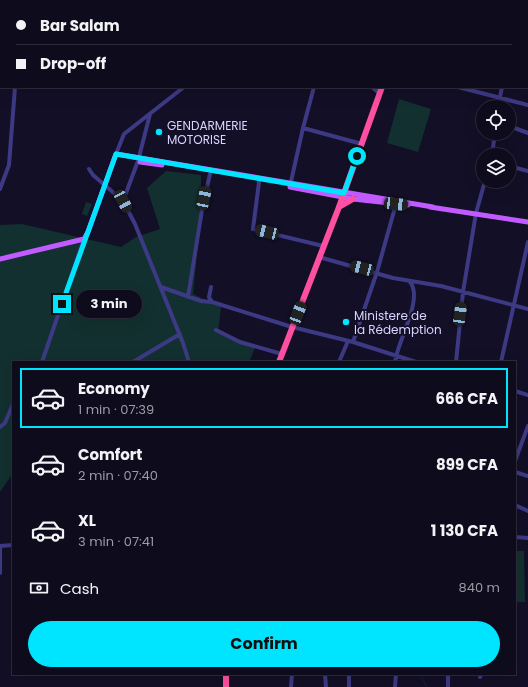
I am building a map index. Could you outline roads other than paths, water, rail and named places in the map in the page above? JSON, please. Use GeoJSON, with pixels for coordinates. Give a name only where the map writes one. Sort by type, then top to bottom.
{"type":"FeatureCollection","features":[{"type":"Feature","properties":{"kind":"highway"},"geometry":{"type":"LineString","coordinates":[[279,361],[339,207],[382,88]]}},
{"type":"Feature","properties":{"kind":"highway"},"geometry":{"type":"LineString","coordinates":[[339,207],[353,199]]}},
{"type":"Feature","properties":{"kind":"highway"},"geometry":{"type":"LineString","coordinates":[[226,675],[226,687]]}},
{"type":"Feature","properties":{"kind":"main road"},"geometry":{"type":"LineString","coordinates":[[0,259],[84,238],[116,156],[343,195],[476,213],[528,222]]}},
{"type":"Feature","properties":{"kind":"main road"},"geometry":{"type":"LineString","coordinates":[[139,160],[210,174],[290,186]]}},
{"type":"Feature","properties":{"kind":"main road"},"geometry":{"type":"LineString","coordinates":[[343,195],[353,199],[433,207]]}},
{"type":"Feature","properties":{"kind":"street"},"geometry":{"type":"LineString","coordinates":[[0,188],[10,164],[15,88]]}},
{"type":"Feature","properties":{"kind":"street"},"geometry":{"type":"LineString","coordinates":[[116,156],[124,134],[183,88]]}},
{"type":"Feature","properties":{"kind":"street"},"geometry":{"type":"LineString","coordinates":[[290,186],[314,88]]}},
{"type":"Feature","properties":{"kind":"street"},"geometry":{"type":"LineString","coordinates":[[373,88],[380,94]]}},
{"type":"Feature","properties":{"kind":"street"},"geometry":{"type":"LineString","coordinates":[[462,88],[528,105]]}},
{"type":"Feature","properties":{"kind":"street"},"geometry":{"type":"LineString","coordinates":[[499,98],[502,88]]}},
{"type":"Feature","properties":{"kind":"street"},"geometry":{"type":"LineString","coordinates":[[123,201],[139,160],[150,114]]}},
{"type":"Feature","properties":{"kind":"street"},"geometry":{"type":"LineString","coordinates":[[303,128],[362,144]]}},
{"type":"Feature","properties":{"kind":"street"},"geometry":{"type":"LineString","coordinates":[[516,129],[528,133]]}},
{"type":"Feature","properties":{"kind":"street"},"geometry":{"type":"LineString","coordinates":[[516,167],[528,170]]}},
{"type":"Feature","properties":{"kind":"street"},"geometry":{"type":"LineString","coordinates":[[89,169],[93,175],[106,184],[123,201],[135,224],[180,334],[189,361]]}},
{"type":"Feature","properties":{"kind":"street"},"geometry":{"type":"LineString","coordinates":[[188,297],[202,210],[210,174]]}},
{"type":"Feature","properties":{"kind":"street"},"geometry":{"type":"LineString","coordinates":[[258,182],[253,229],[323,246]]}},
{"type":"Feature","properties":{"kind":"street"},"geometry":{"type":"LineString","coordinates":[[456,361],[463,292],[476,213],[483,188]]}},
{"type":"Feature","properties":{"kind":"street"},"geometry":{"type":"LineString","coordinates":[[340,361],[350,341],[377,272],[396,204]]}},
{"type":"Feature","properties":{"kind":"street"},"geometry":{"type":"LineString","coordinates":[[42,361],[84,238]]}},
{"type":"Feature","properties":{"kind":"street"},"geometry":{"type":"LineString","coordinates":[[501,361],[528,242]]}},
{"type":"Feature","properties":{"kind":"street"},"geometry":{"type":"LineString","coordinates":[[319,256],[410,282],[463,292],[528,309]]}},
{"type":"Feature","properties":{"kind":"street"},"geometry":{"type":"LineString","coordinates":[[395,361],[415,297],[413,286],[410,282]]}},
{"type":"Feature","properties":{"kind":"street"},"geometry":{"type":"LineString","coordinates":[[211,287],[209,297],[212,302]]}},
{"type":"Feature","properties":{"kind":"street"},"geometry":{"type":"LineString","coordinates":[[161,288],[292,327],[350,341],[413,361]]}},
{"type":"Feature","properties":{"kind":"street"},"geometry":{"type":"LineString","coordinates":[[216,330],[240,342],[282,354]]}},
{"type":"Feature","properties":{"kind":"street"},"geometry":{"type":"LineString","coordinates":[[135,361],[180,334]]}},
{"type":"Feature","properties":{"kind":"street"},"geometry":{"type":"LineString","coordinates":[[516,391],[528,395]]}},
{"type":"Feature","properties":{"kind":"street"},"geometry":{"type":"LineString","coordinates":[[0,427],[5,423],[12,406]]}},
{"type":"Feature","properties":{"kind":"street"},"geometry":{"type":"LineString","coordinates":[[516,458],[528,426]]}},
{"type":"Feature","properties":{"kind":"street"},"geometry":{"type":"LineString","coordinates":[[516,472],[528,476]]}},
{"type":"Feature","properties":{"kind":"street"},"geometry":{"type":"LineString","coordinates":[[516,505],[528,511]]}},
{"type":"Feature","properties":{"kind":"street"},"geometry":{"type":"LineString","coordinates":[[516,538],[528,538]]}},
{"type":"Feature","properties":{"kind":"street"},"geometry":{"type":"LineString","coordinates":[[0,574],[0,546],[12,545]]}},
{"type":"Feature","properties":{"kind":"street"},"geometry":{"type":"LineString","coordinates":[[291,687],[292,675]]}},
{"type":"Feature","properties":{"kind":"street"},"geometry":{"type":"LineString","coordinates":[[325,675],[326,687]]}},
{"type":"Feature","properties":{"kind":"street"},"geometry":{"type":"LineString","coordinates":[[349,675],[349,687]]}},
{"type":"Feature","properties":{"kind":"street"},"geometry":{"type":"LineString","coordinates":[[395,687],[396,675]]}},
{"type":"Feature","properties":{"kind":"street"},"geometry":{"type":"LineString","coordinates":[[448,675],[448,687]]}},
{"type":"Feature","properties":{"kind":"waterway"},"geometry":{"type":"LineString","coordinates":[[421,675],[427,687]]}},
{"type":"Feature","properties":{"kind":"place","name":"GENDARMERIE MOTORISE"},"geometry":{"type":"Point","coordinates":[159,132]}},
{"type":"Feature","properties":{"kind":"place","name":"Ministere de la Rédemption"},"geometry":{"type":"Point","coordinates":[346,322]}}]}
